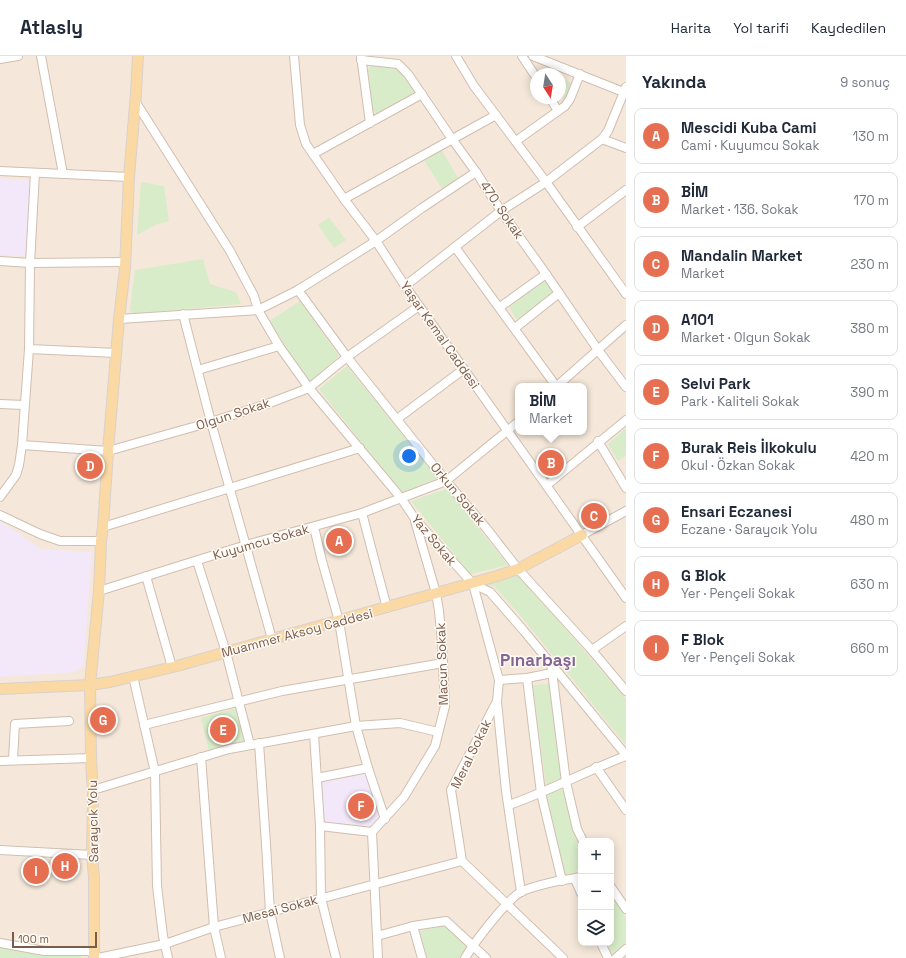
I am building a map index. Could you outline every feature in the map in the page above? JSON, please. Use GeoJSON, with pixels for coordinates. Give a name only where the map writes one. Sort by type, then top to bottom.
{"type":"FeatureCollection","features":[{"type":"Feature","properties":{"kind":"main road","name":"Saraycık Yolu"},"geometry":{"type":"LineString","coordinates":[[96,956],[92,855],[93,790],[90,685],[99,591],[101,541],[108,451],[125,262],[129,177],[138,56]]}},
{"type":"Feature","properties":{"kind":"main road","name":"Muammer Aksoy Caddesi"},"geometry":{"type":"LineString","coordinates":[[0,689],[90,685],[110,682],[172,667],[473,584],[518,569],[582,535]]}},
{"type":"Feature","properties":{"kind":"street"},"geometry":{"type":"LineString","coordinates":[[0,59],[18,56]]}},
{"type":"Feature","properties":{"kind":"street"},"geometry":{"type":"LineString","coordinates":[[41,56],[63,174]]}},
{"type":"Feature","properties":{"kind":"street","name":"Yaşar Kemal Caddesi"},"geometry":{"type":"LineString","coordinates":[[294,56],[300,125],[306,144],[344,199],[376,241],[419,306],[626,598]]}},
{"type":"Feature","properties":{"kind":"street"},"geometry":{"type":"LineString","coordinates":[[456,56],[474,86],[546,182],[626,294]]}},
{"type":"Feature","properties":{"kind":"street"},"geometry":{"type":"LineString","coordinates":[[522,56],[530,68]]}},
{"type":"Feature","properties":{"kind":"street"},"geometry":{"type":"LineString","coordinates":[[405,286],[501,211],[546,182],[602,139],[608,131],[625,91],[533,56]]}},
{"type":"Feature","properties":{"kind":"street"},"geometry":{"type":"LineString","coordinates":[[361,58],[370,123]]}},
{"type":"Feature","properties":{"kind":"street","name":"470. Sokak"},"geometry":{"type":"LineString","coordinates":[[361,58],[398,64],[408,74],[452,140],[476,172],[501,211],[560,293],[598,350],[626,387]]}},
{"type":"Feature","properties":{"kind":"street"},"geometry":{"type":"LineString","coordinates":[[516,141],[564,106],[570,99],[580,74]]}},
{"type":"Feature","properties":{"kind":"street"},"geometry":{"type":"LineString","coordinates":[[313,154],[422,94]]}},
{"type":"Feature","properties":{"kind":"street","name":"Yaz Sokak"},"geometry":{"type":"LineString","coordinates":[[135,101],[230,251],[254,296],[258,310],[279,346],[309,388],[402,498],[415,519],[473,584],[490,592],[551,663],[626,755]]}},
{"type":"Feature","properties":{"kind":"street"},"geometry":{"type":"LineString","coordinates":[[554,104],[558,111]]}},
{"type":"Feature","properties":{"kind":"street"},"geometry":{"type":"LineString","coordinates":[[344,199],[496,115]]}},
{"type":"Feature","properties":{"kind":"street"},"geometry":{"type":"LineString","coordinates":[[602,139],[626,148]]}},
{"type":"Feature","properties":{"kind":"street"},"geometry":{"type":"LineString","coordinates":[[0,171],[129,177]]}},
{"type":"Feature","properties":{"kind":"street"},"geometry":{"type":"LineString","coordinates":[[119,319],[258,310],[298,290],[376,241],[476,172]]}},
{"type":"Feature","properties":{"kind":"street"},"geometry":{"type":"LineString","coordinates":[[0,497],[16,475],[22,444],[29,349],[30,263],[35,173]]}},
{"type":"Feature","properties":{"kind":"street"},"geometry":{"type":"LineString","coordinates":[[577,226],[625,194]]}},
{"type":"Feature","properties":{"kind":"street"},"geometry":{"type":"LineString","coordinates":[[455,247],[554,383]]}},
{"type":"Feature","properties":{"kind":"street"},"geometry":{"type":"LineString","coordinates":[[0,261],[30,263],[125,262]]}},
{"type":"Feature","properties":{"kind":"street"},"geometry":{"type":"LineString","coordinates":[[500,307],[546,274]]}},
{"type":"Feature","properties":{"kind":"street","name":"Orkun Sokak"},"geometry":{"type":"LineString","coordinates":[[298,290],[347,357],[446,481],[487,529],[518,569],[592,650],[626,691]]}},
{"type":"Feature","properties":{"kind":"street"},"geometry":{"type":"LineString","coordinates":[[515,328],[560,293]]}},
{"type":"Feature","properties":{"kind":"street","name":"Olgun Sokak"},"geometry":{"type":"LineString","coordinates":[[22,444],[108,451],[211,422],[309,388],[347,357],[419,306]]}},
{"type":"Feature","properties":{"kind":"street"},"geometry":{"type":"LineString","coordinates":[[183,314],[211,422],[272,639]]}},
{"type":"Feature","properties":{"kind":"street"},"geometry":{"type":"LineString","coordinates":[[560,383],[626,325]]}},
{"type":"Feature","properties":{"kind":"street"},"geometry":{"type":"LineString","coordinates":[[198,370],[279,346]]}},
{"type":"Feature","properties":{"kind":"street"},"geometry":{"type":"LineString","coordinates":[[29,349],[117,353]]}},
{"type":"Feature","properties":{"kind":"street"},"geometry":{"type":"LineString","coordinates":[[397,419],[464,369]]}},
{"type":"Feature","properties":{"kind":"street"},"geometry":{"type":"LineString","coordinates":[[0,404],[24,405]]}},
{"type":"Feature","properties":{"kind":"street"},"geometry":{"type":"LineString","coordinates":[[547,485],[626,420]]}},
{"type":"Feature","properties":{"kind":"street","name":"Kuyumcu Sokak"},"geometry":{"type":"LineString","coordinates":[[99,591],[246,545],[362,513],[446,481],[515,425]]}},
{"type":"Feature","properties":{"kind":"street"},"geometry":{"type":"LineString","coordinates":[[598,442],[626,488]]}},
{"type":"Feature","properties":{"kind":"street"},"geometry":{"type":"LineString","coordinates":[[103,527],[360,448]]}},
{"type":"Feature","properties":{"kind":"street"},"geometry":{"type":"LineString","coordinates":[[582,535],[626,511]]}},
{"type":"Feature","properties":{"kind":"street"},"geometry":{"type":"LineString","coordinates":[[362,513],[387,608]]}},
{"type":"Feature","properties":{"kind":"street"},"geometry":{"type":"LineString","coordinates":[[0,515],[40,534],[60,541],[101,541]]}},
{"type":"Feature","properties":{"kind":"street","name":"Macun Sokak"},"geometry":{"type":"LineString","coordinates":[[372,832],[404,796],[435,746],[443,719],[445,706],[439,611],[436,593],[415,519]]}},
{"type":"Feature","properties":{"kind":"street"},"geometry":{"type":"LineString","coordinates":[[314,527],[339,621],[356,726],[385,819]]}},
{"type":"Feature","properties":{"kind":"street"},"geometry":{"type":"LineString","coordinates":[[197,561],[226,652],[250,745]]}},
{"type":"Feature","properties":{"kind":"street"},"geometry":{"type":"LineString","coordinates":[[146,576],[172,667]]}},
{"type":"Feature","properties":{"kind":"street","name":"Meral Sokak"},"geometry":{"type":"LineString","coordinates":[[462,861],[451,790],[497,701],[499,680],[473,584]]}},
{"type":"Feature","properties":{"kind":"street"},"geometry":{"type":"LineString","coordinates":[[592,650],[626,626]]}},
{"type":"Feature","properties":{"kind":"street"},"geometry":{"type":"LineString","coordinates":[[144,725],[282,691],[443,663]]}},
{"type":"Feature","properties":{"kind":"street"},"geometry":{"type":"LineString","coordinates":[[551,663],[566,782],[577,829],[582,838]]}},
{"type":"Feature","properties":{"kind":"street"},"geometry":{"type":"LineString","coordinates":[[499,680],[527,678],[552,673]]}},
{"type":"Feature","properties":{"kind":"street"},"geometry":{"type":"LineString","coordinates":[[133,676],[155,772],[157,886],[163,936],[168,958]]}},
{"type":"Feature","properties":{"kind":"street"},"geometry":{"type":"LineString","coordinates":[[527,678],[541,793],[562,881]]}},
{"type":"Feature","properties":{"kind":"street"},"geometry":{"type":"LineString","coordinates":[[497,701],[521,892]]}},
{"type":"Feature","properties":{"kind":"street"},"geometry":{"type":"LineString","coordinates":[[13,759],[15,724],[69,722]]}},
{"type":"Feature","properties":{"kind":"street"},"geometry":{"type":"LineString","coordinates":[[93,790],[229,749],[356,726],[400,723],[438,732]]}},
{"type":"Feature","properties":{"kind":"street"},"geometry":{"type":"LineString","coordinates":[[314,734],[320,826],[321,898],[336,958]]}},
{"type":"Feature","properties":{"kind":"street"},"geometry":{"type":"LineString","coordinates":[[259,743],[270,912],[280,958]]}},
{"type":"Feature","properties":{"kind":"street"},"geometry":{"type":"LineString","coordinates":[[509,806],[626,755]]}},
{"type":"Feature","properties":{"kind":"street"},"geometry":{"type":"LineString","coordinates":[[201,757],[214,927],[221,958]]}},
{"type":"Feature","properties":{"kind":"street"},"geometry":{"type":"LineString","coordinates":[[0,761],[13,759],[91,758]]}},
{"type":"Feature","properties":{"kind":"street"},"geometry":{"type":"LineString","coordinates":[[596,767],[626,810]]}},
{"type":"Feature","properties":{"kind":"street"},"geometry":{"type":"LineString","coordinates":[[317,778],[368,768]]}},
{"type":"Feature","properties":{"kind":"street"},"geometry":{"type":"LineString","coordinates":[[320,826],[372,832],[376,884],[378,958]]}},
{"type":"Feature","properties":{"kind":"street"},"geometry":{"type":"LineString","coordinates":[[0,850],[92,855]]}},
{"type":"Feature","properties":{"kind":"street"},"geometry":{"type":"LineString","coordinates":[[462,861],[563,958]]}},
{"type":"Feature","properties":{"kind":"street","name":"Mesai Sokak"},"geometry":{"type":"LineString","coordinates":[[0,942],[44,951],[96,956],[165,944],[214,927],[462,861]]}},
{"type":"Feature","properties":{"kind":"street"},"geometry":{"type":"LineString","coordinates":[[465,958],[472,946],[507,904],[521,892],[578,878]]}},
{"type":"Feature","properties":{"kind":"street"},"geometry":{"type":"LineString","coordinates":[[614,891],[626,909]]}},
{"type":"Feature","properties":{"kind":"street"},"geometry":{"type":"LineString","coordinates":[[377,936],[413,926],[446,921],[486,958]]}},
{"type":"Feature","properties":{"kind":"street"},"geometry":{"type":"LineString","coordinates":[[413,926],[422,958]]}},
{"type":"Feature","properties":{"kind":"street"},"geometry":{"type":"LineString","coordinates":[[602,946],[608,958]]}},
{"type":"Feature","properties":{"kind":"street"},"geometry":{"type":"LineString","coordinates":[[616,958],[626,949]]}},
{"type":"Feature","properties":{"kind":"shaded area"},"geometry":{"type":"Polygon","coordinates":[[[0,56],[626,56],[626,958],[0,958],[0,56]]]}},
{"type":"Feature","properties":{"kind":"shaded area"},"geometry":{"type":"Polygon","coordinates":[[[0,178],[28,180],[31,185],[26,254],[21,256],[0,255],[0,178]]]}},
{"type":"Feature","properties":{"kind":"shaded area"},"geometry":{"type":"Polygon","coordinates":[[[0,521],[41,549],[92,552],[83,666],[75,672],[0,677],[0,521]]]}},
{"type":"Feature","properties":{"kind":"shaded area"},"geometry":{"type":"Polygon","coordinates":[[[367,772],[381,816],[372,826],[325,822],[322,781],[367,772]]]}},
{"type":"Feature","properties":{"kind":"green space"},"geometry":{"type":"Polygon","coordinates":[[[372,65],[398,69],[416,93],[377,115],[372,109],[368,69],[372,65]]]}},
{"type":"Feature","properties":{"kind":"green space"},"geometry":{"type":"Polygon","coordinates":[[[566,80],[570,82],[566,97],[566,80]]]}},
{"type":"Feature","properties":{"kind":"green space"},"geometry":{"type":"Polygon","coordinates":[[[441,149],[458,178],[442,189],[424,160],[441,149]]]}},
{"type":"Feature","properties":{"kind":"green space"},"geometry":{"type":"Polygon","coordinates":[[[141,182],[164,186],[169,221],[155,225],[137,235],[141,182]]]}},
{"type":"Feature","properties":{"kind":"green space"},"geometry":{"type":"Polygon","coordinates":[[[329,217],[346,240],[334,248],[318,225],[329,217]]]}},
{"type":"Feature","properties":{"kind":"green space"},"geometry":{"type":"Polygon","coordinates":[[[203,259],[210,284],[236,292],[241,304],[132,314],[130,309],[135,270],[203,259]]]}},
{"type":"Feature","properties":{"kind":"green space"},"geometry":{"type":"Polygon","coordinates":[[[545,280],[554,292],[519,319],[516,319],[509,307],[545,280]]]}},
{"type":"Feature","properties":{"kind":"green space"},"geometry":{"type":"Polygon","coordinates":[[[300,301],[339,356],[310,382],[269,321],[300,301]]]}},
{"type":"Feature","properties":{"kind":"green space"},"geometry":{"type":"Polygon","coordinates":[[[347,366],[438,478],[402,493],[319,389],[347,366]]]}},
{"type":"Feature","properties":{"kind":"green space"},"geometry":{"type":"Polygon","coordinates":[[[626,428],[626,456],[618,461],[608,444],[626,428]]]}},
{"type":"Feature","properties":{"kind":"green space"},"geometry":{"type":"Polygon","coordinates":[[[447,489],[508,565],[470,574],[411,501],[447,489]]]}},
{"type":"Feature","properties":{"kind":"green space"},"geometry":{"type":"Polygon","coordinates":[[[519,575],[626,699],[626,745],[519,614],[494,586],[487,585],[519,575]]]}},
{"type":"Feature","properties":{"kind":"green space"},"geometry":{"type":"Polygon","coordinates":[[[549,684],[562,780],[546,787],[533,685],[549,684]]]}},
{"type":"Feature","properties":{"kind":"green space"},"geometry":{"type":"Polygon","coordinates":[[[237,708],[246,741],[209,751],[201,718],[237,708]]]}},
{"type":"Feature","properties":{"kind":"green space"},"geometry":{"type":"Polygon","coordinates":[[[559,790],[564,790],[575,837],[578,842],[578,871],[568,876],[563,872],[545,796],[559,790]]]}},
{"type":"Feature","properties":{"kind":"green space"},"geometry":{"type":"Polygon","coordinates":[[[614,899],[626,918],[626,944],[616,955],[612,956],[608,946],[614,946],[614,899]]]}},
{"type":"Feature","properties":{"kind":"green space"},"geometry":{"type":"Polygon","coordinates":[[[445,925],[466,946],[460,958],[427,958],[420,931],[445,925]]]}},
{"type":"Feature","properties":{"kind":"green space"},"geometry":{"type":"Polygon","coordinates":[[[0,947],[38,955],[80,954],[81,958],[0,958],[0,947]]]}},
{"type":"Feature","properties":{"kind":"place","name":"BİM"},"geometry":{"type":"Point","coordinates":[551,463]}},
{"type":"Feature","properties":{"kind":"place","name":"A101"},"geometry":{"type":"Point","coordinates":[90,466]}},
{"type":"Feature","properties":{"kind":"place","name":"Mandalin Market"},"geometry":{"type":"Point","coordinates":[594,516]}},
{"type":"Feature","properties":{"kind":"place","name":"Mescidi Kuba Cami"},"geometry":{"type":"Point","coordinates":[339,541]}},
{"type":"Feature","properties":{"kind":"place","name":"Ensari Eczanesi"},"geometry":{"type":"Point","coordinates":[103,720]}},
{"type":"Feature","properties":{"kind":"place","name":"Selvi Park"},"geometry":{"type":"Point","coordinates":[223,730]}},
{"type":"Feature","properties":{"kind":"place","name":"Burak Reis İlkokulu"},"geometry":{"type":"Point","coordinates":[361,806]}},
{"type":"Feature","properties":{"kind":"place","name":"G Blok"},"geometry":{"type":"Point","coordinates":[65,866]}},
{"type":"Feature","properties":{"kind":"place","name":"F Blok"},"geometry":{"type":"Point","coordinates":[36,871]}},
{"type":"Feature","properties":{"kind":"district","name":"Pınarbaşı"},"geometry":{"type":"Point","coordinates":[538,660]}}]}
